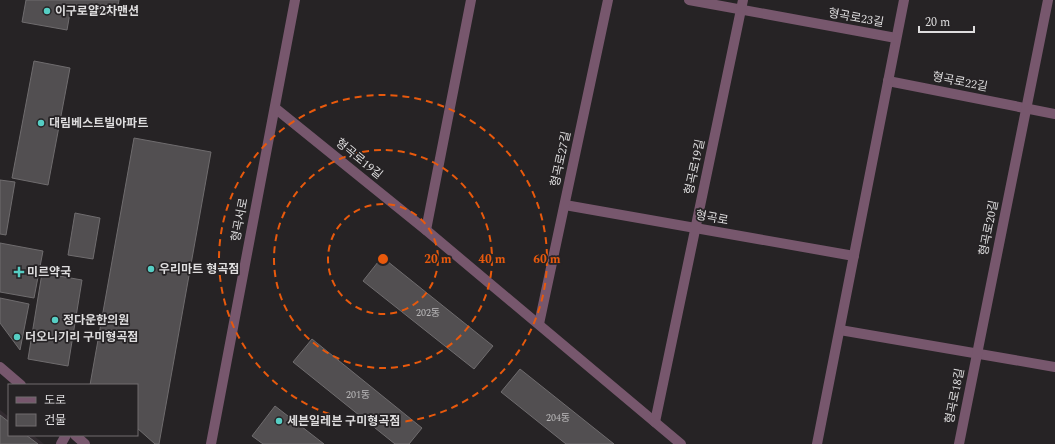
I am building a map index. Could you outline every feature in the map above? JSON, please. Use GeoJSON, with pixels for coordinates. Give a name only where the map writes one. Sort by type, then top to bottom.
{"type":"FeatureCollection","features":[{"type":"Feature","properties":{"kind":"street","name":"형곡서로"},"geometry":{"type":"LineString","coordinates":[[211,444],[295,0]]}},
{"type":"Feature","properties":{"kind":"street"},"geometry":{"type":"LineString","coordinates":[[426,230],[471,0]]}},
{"type":"Feature","properties":{"kind":"street","name":"형곡로27길"},"geometry":{"type":"LineString","coordinates":[[539,324],[608,0]]}},
{"type":"Feature","properties":{"kind":"street","name":"형곡로23길"},"geometry":{"type":"LineString","coordinates":[[689,0],[896,38]]}},
{"type":"Feature","properties":{"kind":"street"},"geometry":{"type":"LineString","coordinates":[[741,10],[743,0]]}},
{"type":"Feature","properties":{"kind":"street"},"geometry":{"type":"LineString","coordinates":[[817,444],[904,0]]}},
{"type":"Feature","properties":{"kind":"street"},"geometry":{"type":"LineString","coordinates":[[1026,108],[1048,0]]}},
{"type":"Feature","properties":{"kind":"street","name":"형곡로19길"},"geometry":{"type":"LineString","coordinates":[[655,422],[741,10]]}},
{"type":"Feature","properties":{"kind":"street","name":"형곡로22길"},"geometry":{"type":"LineString","coordinates":[[888,81],[1055,114]]}},
{"type":"Feature","properties":{"kind":"street","name":"형곡로19길"},"geometry":{"type":"LineString","coordinates":[[275,108],[426,230],[681,444]]}},
{"type":"Feature","properties":{"kind":"street","name":"형곡로20길"},"geometry":{"type":"LineString","coordinates":[[977,353],[1026,108]]}},
{"type":"Feature","properties":{"kind":"street","name":"형곡로"},"geometry":{"type":"LineString","coordinates":[[565,205],[854,256]]}},
{"type":"Feature","properties":{"kind":"street"},"geometry":{"type":"LineString","coordinates":[[840,330],[1055,367]]}},
{"type":"Feature","properties":{"kind":"street","name":"형곡로18길"},"geometry":{"type":"LineString","coordinates":[[959,444],[977,353]]}},
{"type":"Feature","properties":{"kind":"street"},"geometry":{"type":"LineString","coordinates":[[2,372],[20,384]]}},
{"type":"Feature","properties":{"kind":"street"},"geometry":{"type":"LineString","coordinates":[[76,436],[85,444]]}},
{"type":"Feature","properties":{"kind":"shaded area"},"geometry":{"type":"Polygon","coordinates":[[[0,410],[8,416],[8,436],[34,436],[44,444],[0,444],[0,410]]]}},
{"type":"Feature","properties":{"kind":"building","name":"이구로얄2차맨션"},"geometry":{"type":"Polygon","coordinates":[[[26,0],[119,0],[116,16],[71,7],[67,30],[22,22],[26,0]]]}},
{"type":"Feature","properties":{"kind":"building","name":"대림베스트빌아파트"},"geometry":{"type":"Polygon","coordinates":[[[34,61],[70,68],[48,185],[12,178],[34,61]]]}},
{"type":"Feature","properties":{"kind":"building","name":"우리마트 형곡점"},"geometry":{"type":"Polygon","coordinates":[[[134,138],[211,152],[159,444],[155,444],[138,429],[138,384],[90,384],[134,138]]]}},
{"type":"Feature","properties":{"kind":"building"},"geometry":{"type":"Polygon","coordinates":[[[0,180],[15,182],[6,235],[0,234],[0,180]]]}},
{"type":"Feature","properties":{"kind":"building"},"geometry":{"type":"Polygon","coordinates":[[[75,213],[100,218],[93,259],[68,255],[75,213]]]}},
{"type":"Feature","properties":{"kind":"building","name":"미르약국"},"geometry":{"type":"Polygon","coordinates":[[[0,243],[43,251],[34,298],[0,292],[0,243]]]}},
{"type":"Feature","properties":{"kind":"building"},"geometry":{"type":"Polygon","coordinates":[[[382,257],[493,346],[474,369],[363,281],[382,257]]]}},
{"type":"Feature","properties":{"kind":"building","name":"정다운한의원"},"geometry":{"type":"Polygon","coordinates":[[[42,273],[82,280],[68,366],[28,359],[42,273]]]}},
{"type":"Feature","properties":{"kind":"building","name":"더오니기리 구미형곡점"},"geometry":{"type":"Polygon","coordinates":[[[0,298],[29,304],[20,350],[0,323],[0,298]]]}},
{"type":"Feature","properties":{"kind":"building"},"geometry":{"type":"Polygon","coordinates":[[[312,339],[422,428],[409,444],[395,444],[293,362],[312,339]]]}},
{"type":"Feature","properties":{"kind":"building"},"geometry":{"type":"Polygon","coordinates":[[[520,369],[614,444],[566,444],[501,392],[520,369]]]}},
{"type":"Feature","properties":{"kind":"building","name":"세븐일레븐 구미형곡점"},"geometry":{"type":"Polygon","coordinates":[[[275,406],[324,444],[263,444],[252,436],[275,406]]]}},
{"type":"Feature","properties":{"kind":"building"},"geometry":{"type":"Polygon","coordinates":[[[0,415],[8,421],[8,436],[27,436],[38,444],[0,444],[0,415]]]}},
{"type":"Feature","properties":{"kind":"place","name":"이구로얄2차맨션"},"geometry":{"type":"Point","coordinates":[47,11]}},
{"type":"Feature","properties":{"kind":"place","name":"대림베스트빌아파트"},"geometry":{"type":"Point","coordinates":[41,123]}},
{"type":"Feature","properties":{"kind":"place","name":"우리마트 형곡점"},"geometry":{"type":"Point","coordinates":[151,269]}},
{"type":"Feature","properties":{"kind":"place","name":"미르약국"},"geometry":{"type":"Point","coordinates":[19,272]}},
{"type":"Feature","properties":{"kind":"place","name":"정다운한의원"},"geometry":{"type":"Point","coordinates":[55,320]}},
{"type":"Feature","properties":{"kind":"place","name":"더오니기리 구미형곡점"},"geometry":{"type":"Point","coordinates":[17,337]}},
{"type":"Feature","properties":{"kind":"place","name":"세븐일레븐 구미형곡점"},"geometry":{"type":"Point","coordinates":[279,421]}}]}
